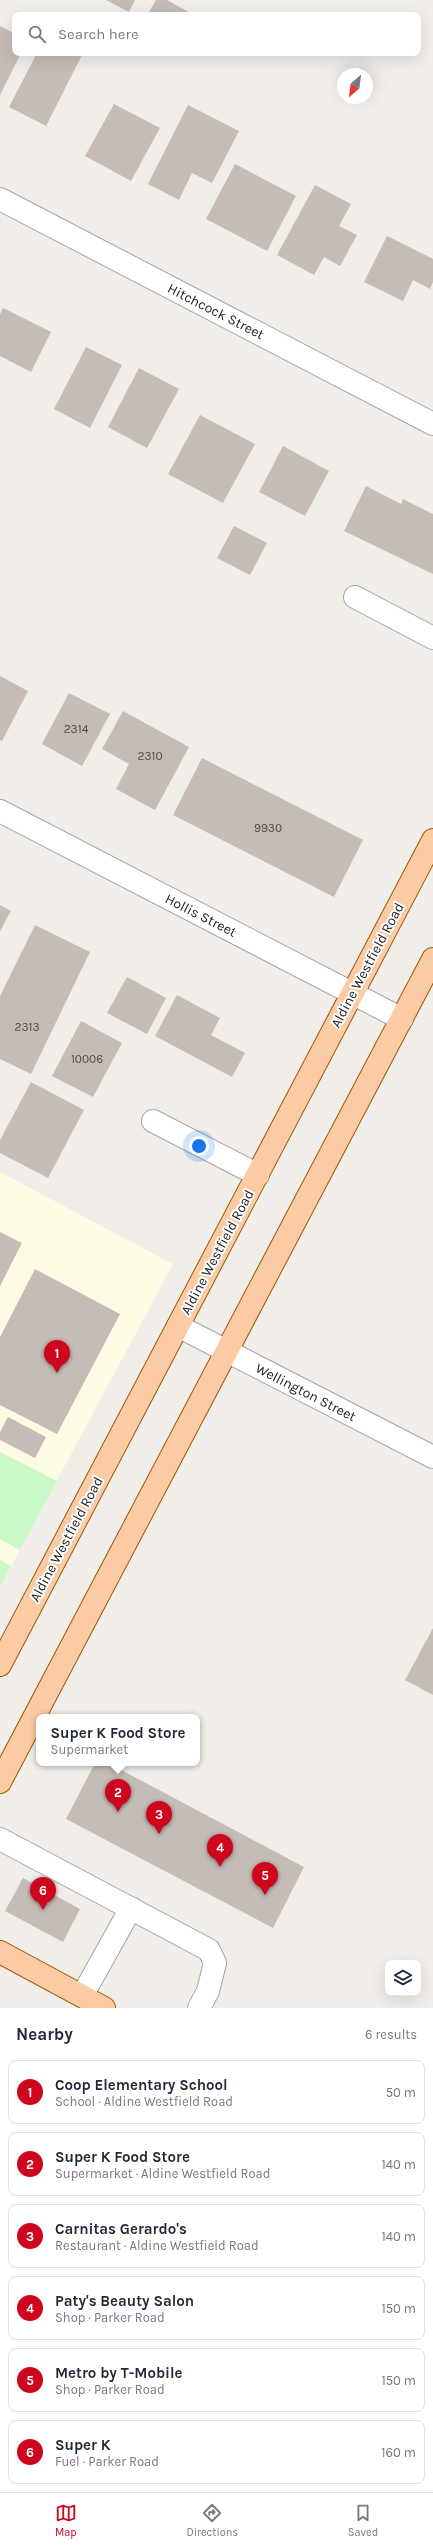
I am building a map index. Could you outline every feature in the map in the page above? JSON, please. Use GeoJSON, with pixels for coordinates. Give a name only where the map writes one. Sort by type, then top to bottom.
{"type":"FeatureCollection","features":[{"type":"Feature","properties":{"kind":"main road","name":"Aldine Westfield Road"},"geometry":{"type":"LineString","coordinates":[[0,1665],[433,840]]}},
{"type":"Feature","properties":{"kind":"main road"},"geometry":{"type":"LineString","coordinates":[[0,1782],[433,959]]}},
{"type":"Feature","properties":{"kind":"main road"},"geometry":{"type":"LineString","coordinates":[[0,1952],[104,2008]]}},
{"type":"Feature","properties":{"kind":"street","name":"Hitchcock Street"},"geometry":{"type":"LineString","coordinates":[[0,199],[433,424]]}},
{"type":"Feature","properties":{"kind":"street"},"geometry":{"type":"LineString","coordinates":[[355,597],[433,638]]}},
{"type":"Feature","properties":{"kind":"street","name":"Hollis Street"},"geometry":{"type":"LineString","coordinates":[[0,811],[402,1019]]}},
{"type":"Feature","properties":{"kind":"street"},"geometry":{"type":"LineString","coordinates":[[153,1121],[258,1175]]}},
{"type":"Feature","properties":{"kind":"street","name":"Wellington Street"},"geometry":{"type":"LineString","coordinates":[[178,1326],[433,1457]]}},
{"type":"Feature","properties":{"kind":"street"},"geometry":{"type":"LineString","coordinates":[[0,1839],[209,1950],[215,1963],[208,1991],[199,2008]]}},
{"type":"Feature","properties":{"kind":"street"},"geometry":{"type":"LineString","coordinates":[[82,1996],[131,1908]]}},
{"type":"Feature","properties":{"kind":"shaded area"},"geometry":{"type":"Polygon","coordinates":[[[0,1172],[173,1264],[0,1587],[0,1172]]]}},
{"type":"Feature","properties":{"kind":"green space"},"geometry":{"type":"Polygon","coordinates":[[[0,1452],[57,1481],[20,1550],[0,1539],[0,1452]]]}},
{"type":"Feature","properties":{"kind":"green space"},"geometry":{"type":"Polygon","coordinates":[[[0,1560],[11,1566],[0,1587],[0,1560]]]}},
{"type":"Feature","properties":{"kind":"building"},"geometry":{"type":"Polygon","coordinates":[[[106,0],[135,0],[129,12],[106,0]]]}},
{"type":"Feature","properties":{"kind":"building"},"geometry":{"type":"Polygon","coordinates":[[[156,0],[167,0],[189,12],[149,12],[156,0]]]}},
{"type":"Feature","properties":{"kind":"building"},"geometry":{"type":"Polygon","coordinates":[[[0,26],[12,32],[12,56],[20,56],[0,95],[0,26]]]}},
{"type":"Feature","properties":{"kind":"building"},"geometry":{"type":"Polygon","coordinates":[[[35,56],[81,56],[46,126],[9,107],[35,56]]]}},
{"type":"Feature","properties":{"kind":"building"},"geometry":{"type":"Polygon","coordinates":[[[114,104],[160,128],[131,181],[85,156],[114,104]]]}},
{"type":"Feature","properties":{"kind":"building"},"geometry":{"type":"Polygon","coordinates":[[[188,105],[239,131],[212,183],[192,173],[179,200],[148,184],[188,105]]]}},
{"type":"Feature","properties":{"kind":"building"},"geometry":{"type":"Polygon","coordinates":[[[235,164],[296,196],[267,251],[206,219],[235,164]]]}},
{"type":"Feature","properties":{"kind":"building"},"geometry":{"type":"Polygon","coordinates":[[[315,185],[351,204],[339,226],[357,235],[340,266],[324,257],[314,275],[277,255],[315,185]]]}},
{"type":"Feature","properties":{"kind":"building"},"geometry":{"type":"Polygon","coordinates":[[[387,236],[433,259],[433,282],[430,289],[413,280],[403,301],[364,282],[387,236]]]}},
{"type":"Feature","properties":{"kind":"building"},"geometry":{"type":"Polygon","coordinates":[[[3,308],[51,332],[31,372],[0,356],[0,314],[3,308]]]}},
{"type":"Feature","properties":{"kind":"building"},"geometry":{"type":"Polygon","coordinates":[[[86,347],[122,365],[90,428],[54,409],[86,347]]]}},
{"type":"Feature","properties":{"kind":"building"},"geometry":{"type":"Polygon","coordinates":[[[139,368],[179,389],[147,448],[108,427],[139,368]]]}},
{"type":"Feature","properties":{"kind":"building"},"geometry":{"type":"Polygon","coordinates":[[[200,415],[255,444],[223,503],[168,474],[200,415]]]}},
{"type":"Feature","properties":{"kind":"building"},"geometry":{"type":"Polygon","coordinates":[[[283,446],[329,471],[305,516],[259,492],[283,446]]]}},
{"type":"Feature","properties":{"kind":"building"},"geometry":{"type":"Polygon","coordinates":[[[366,486],[401,504],[403,499],[433,514],[433,574],[344,531],[366,486]]]}},
{"type":"Feature","properties":{"kind":"building"},"geometry":{"type":"Polygon","coordinates":[[[234,526],[267,543],[250,575],[217,558],[234,526]]]}},
{"type":"Feature","properties":{"kind":"building"},"geometry":{"type":"Polygon","coordinates":[[[0,676],[28,691],[2,741],[0,740],[0,676]]]}},
{"type":"Feature","properties":{"kind":"building"},"geometry":{"type":"Polygon","coordinates":[[[69,693],[110,714],[82,766],[42,744],[69,693]]]}},
{"type":"Feature","properties":{"kind":"building"},"geometry":{"type":"Polygon","coordinates":[[[123,711],[189,747],[155,810],[116,789],[129,764],[102,749],[123,711]]]}},
{"type":"Feature","properties":{"kind":"building"},"geometry":{"type":"Polygon","coordinates":[[[202,758],[363,840],[334,897],[173,815],[202,758]]]}},
{"type":"Feature","properties":{"kind":"building"},"geometry":{"type":"Polygon","coordinates":[[[0,905],[11,911],[0,931],[0,905]]]}},
{"type":"Feature","properties":{"kind":"building"},"geometry":{"type":"Polygon","coordinates":[[[35,925],[90,952],[31,1074],[0,1059],[0,996],[35,925]]]}},
{"type":"Feature","properties":{"kind":"building"},"geometry":{"type":"Polygon","coordinates":[[[127,977],[166,998],[147,1034],[107,1013],[127,977]]]}},
{"type":"Feature","properties":{"kind":"building"},"geometry":{"type":"Polygon","coordinates":[[[177,995],[220,1018],[211,1035],[245,1053],[232,1077],[155,1036],[177,995]]]}},
{"type":"Feature","properties":{"kind":"building"},"geometry":{"type":"Polygon","coordinates":[[[81,1021],[122,1043],[93,1097],[52,1076],[81,1021]]]}},
{"type":"Feature","properties":{"kind":"building"},"geometry":{"type":"Polygon","coordinates":[[[31,1082],[84,1110],[48,1178],[0,1153],[0,1140],[31,1082]]]}},
{"type":"Feature","properties":{"kind":"building"},"geometry":{"type":"Polygon","coordinates":[[[0,1232],[22,1243],[0,1286],[0,1232]]]}},
{"type":"Feature","properties":{"kind":"building"},"geometry":{"type":"Polygon","coordinates":[[[35,1269],[120,1314],[57,1434],[0,1405],[0,1337],[35,1269]]]}},
{"type":"Feature","properties":{"kind":"building"},"geometry":{"type":"Polygon","coordinates":[[[8,1417],[46,1437],[35,1458],[0,1440],[0,1432],[8,1417]]]}},
{"type":"Feature","properties":{"kind":"building"},"geometry":{"type":"Polygon","coordinates":[[[433,1628],[433,1695],[405,1680],[433,1628]]]}},
{"type":"Feature","properties":{"kind":"building"},"geometry":{"type":"Polygon","coordinates":[[[93,1766],[114,1766],[304,1867],[273,1928],[66,1819],[93,1766]]]}},
{"type":"Feature","properties":{"kind":"building"},"geometry":{"type":"Polygon","coordinates":[[[23,1878],[80,1909],[63,1942],[5,1911],[23,1878]]]}},
{"type":"Feature","properties":{"kind":"place","name":"Coop Elementary School"},"geometry":{"type":"Point","coordinates":[57,1373]}},
{"type":"Feature","properties":{"kind":"place","name":"Super K Food Store"},"geometry":{"type":"Point","coordinates":[118,1812]}},
{"type":"Feature","properties":{"kind":"place","name":"Carnitas Gerardo's"},"geometry":{"type":"Point","coordinates":[159,1834]}},
{"type":"Feature","properties":{"kind":"place","name":"Paty's Beauty Salon"},"geometry":{"type":"Point","coordinates":[220,1867]}},
{"type":"Feature","properties":{"kind":"place","name":"Metro by T-Mobile"},"geometry":{"type":"Point","coordinates":[265,1895]}},
{"type":"Feature","properties":{"kind":"place","name":"Super K"},"geometry":{"type":"Point","coordinates":[43,1910]}}]}
